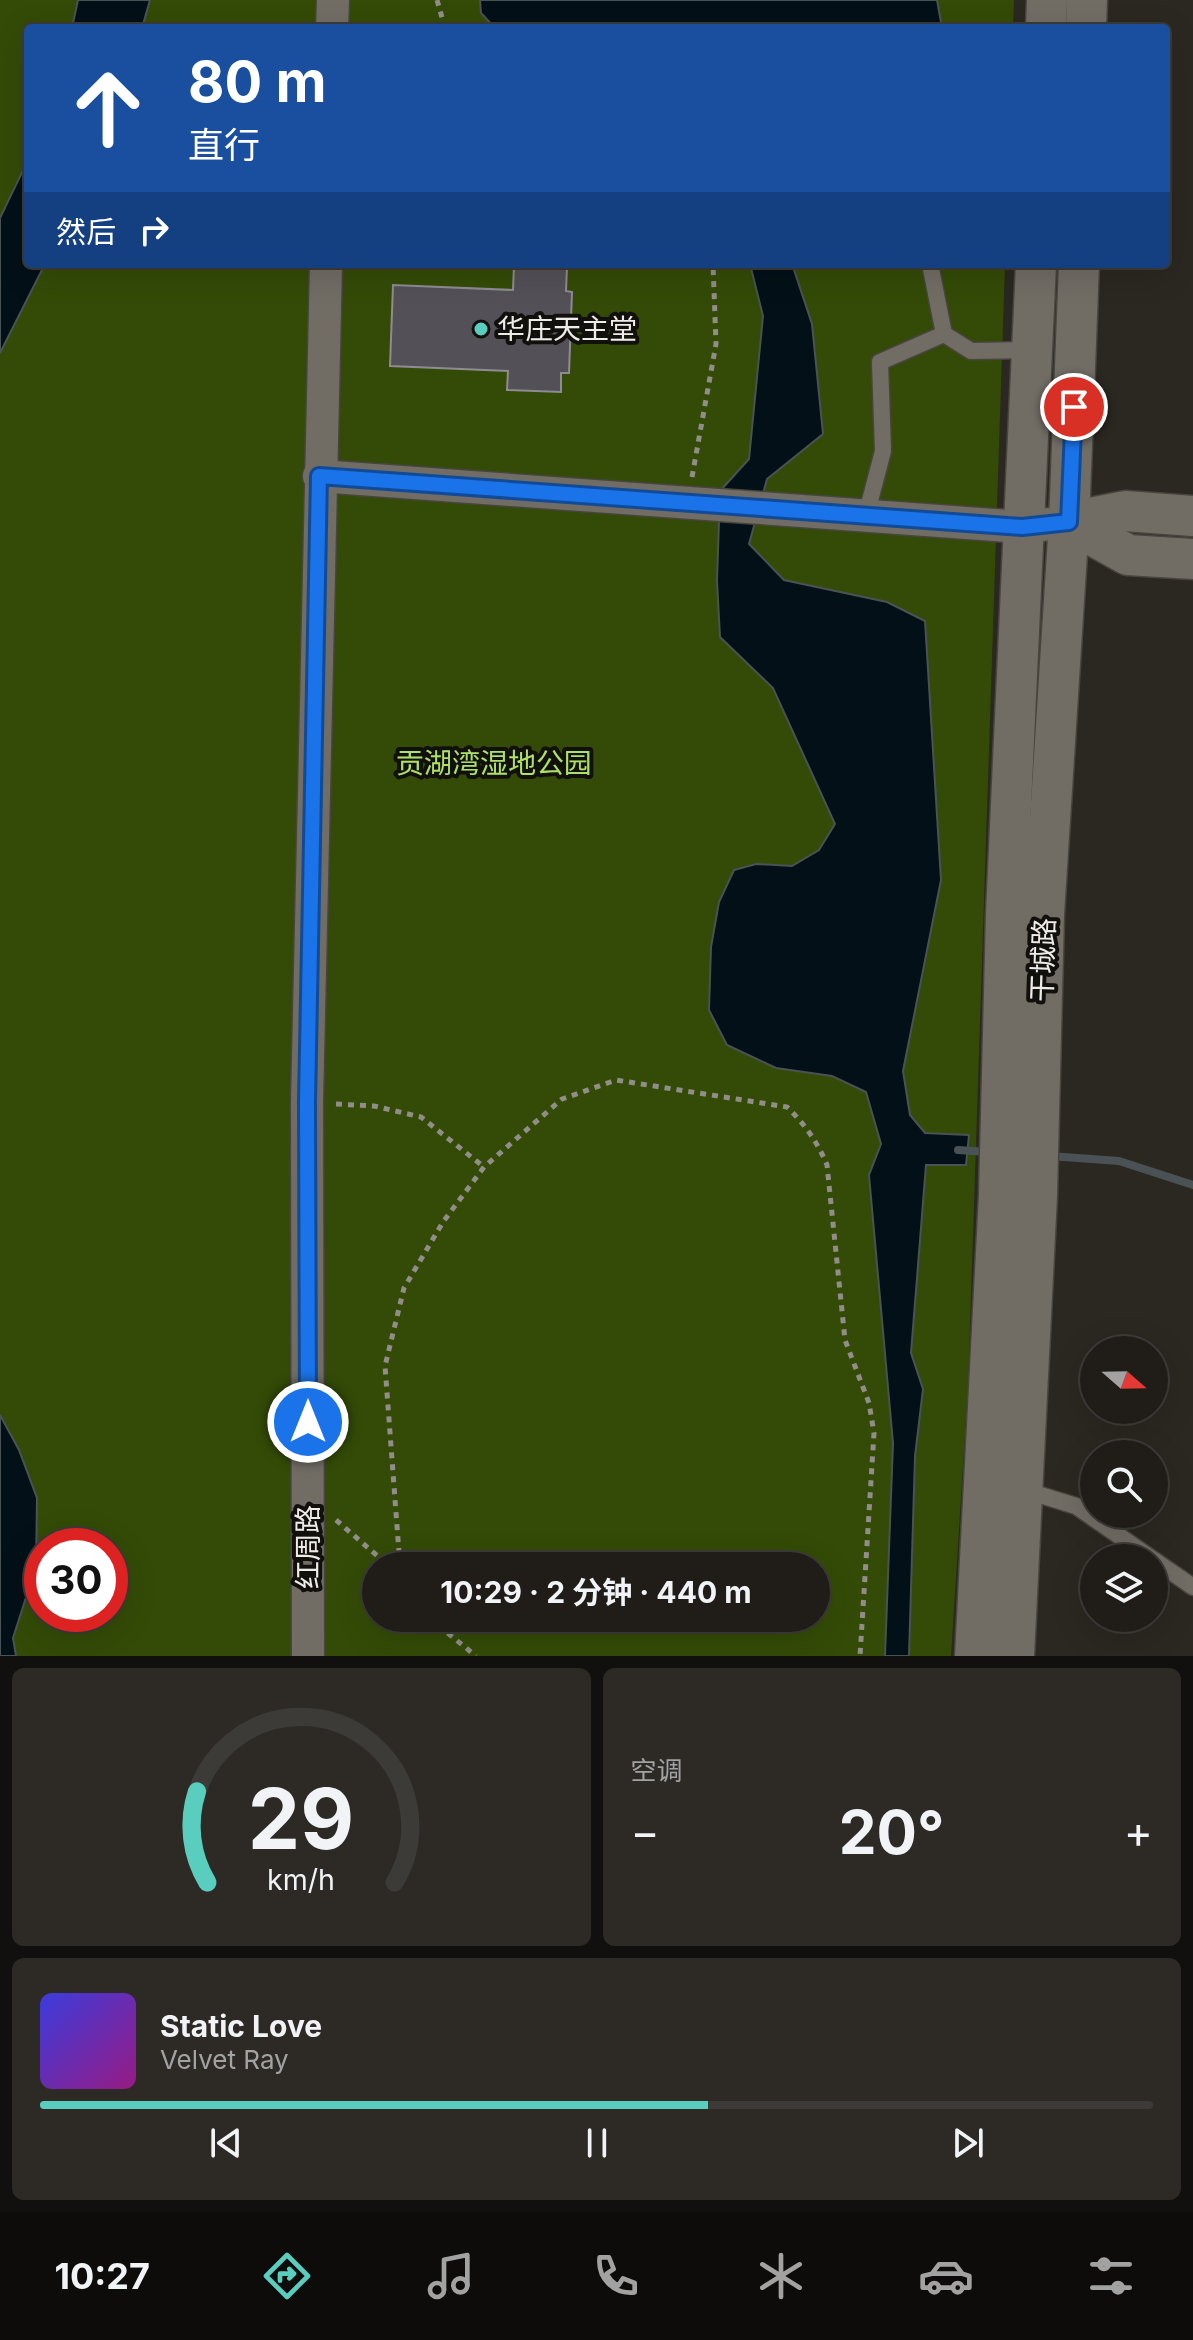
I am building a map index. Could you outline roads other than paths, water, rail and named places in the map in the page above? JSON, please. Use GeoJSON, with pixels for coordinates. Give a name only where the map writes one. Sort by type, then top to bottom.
{"type":"FeatureCollection","features":[{"type":"Feature","properties":{"kind":"street"},"geometry":{"type":"LineString","coordinates":[[332,24],[333,0]]}},
{"type":"Feature","properties":{"kind":"street"},"geometry":{"type":"LineString","coordinates":[[1046,24],[1047,0]]}},
{"type":"Feature","properties":{"kind":"street"},"geometry":{"type":"LineString","coordinates":[[1086,24],[1087,0]]}},
{"type":"Feature","properties":{"kind":"street","name":"红周路"},"geometry":{"type":"LineString","coordinates":[[308,1656],[307,1102],[326,268]]}},
{"type":"Feature","properties":{"kind":"street","name":"干城路"},"geometry":{"type":"LineString","coordinates":[[1014,1656],[1022,1490],[1018,1195],[1020,1096],[1006,913],[1036,268]]}},
{"type":"Feature","properties":{"kind":"street","name":"干城路"},"geometry":{"type":"LineString","coordinates":[[1020,1096],[1044,914],[1069,522],[1079,268]]}},
{"type":"Feature","properties":{"kind":"street"},"geometry":{"type":"LineString","coordinates":[[319,476],[1022,527],[1125,511],[1193,516]]}},
{"type":"Feature","properties":{"kind":"street"},"geometry":{"type":"LineString","coordinates":[[1069,522],[1128,555],[1193,559]]}},
{"type":"Feature","properties":{"kind":"street","name":"干城路"},"geometry":{"type":"LineString","coordinates":[[975,1656],[1018,1195]]}},
{"type":"Feature","properties":{"kind":"lane"},"geometry":{"type":"LineString","coordinates":[[931,268],[944,334],[971,351],[1032,350]]}},
{"type":"Feature","properties":{"kind":"lane"},"geometry":{"type":"LineString","coordinates":[[866,516],[883,451],[880,362],[944,334]]}},
{"type":"Feature","properties":{"kind":"lane"},"geometry":{"type":"LineString","coordinates":[[1022,1490],[1076,1506],[1131,1544]]}},
{"type":"Feature","properties":{"kind":"lane"},"geometry":{"type":"LineString","coordinates":[[1168,1570],[1193,1587]]}},
{"type":"Feature","properties":{"kind":"waterway"},"geometry":{"type":"LineString","coordinates":[[958,1150],[988,1152]]}},
{"type":"Feature","properties":{"kind":"waterway"},"geometry":{"type":"LineString","coordinates":[[1050,1156],[1119,1161],[1193,1185]]}},
{"type":"Feature","properties":{"kind":"place","name":"华庄天主堂"},"geometry":{"type":"Point","coordinates":[481,329]}},
{"type":"Feature","properties":{"kind":"park label","name":"贡湖湾湿地公园"},"geometry":{"type":"Point","coordinates":[494,763]}}]}
